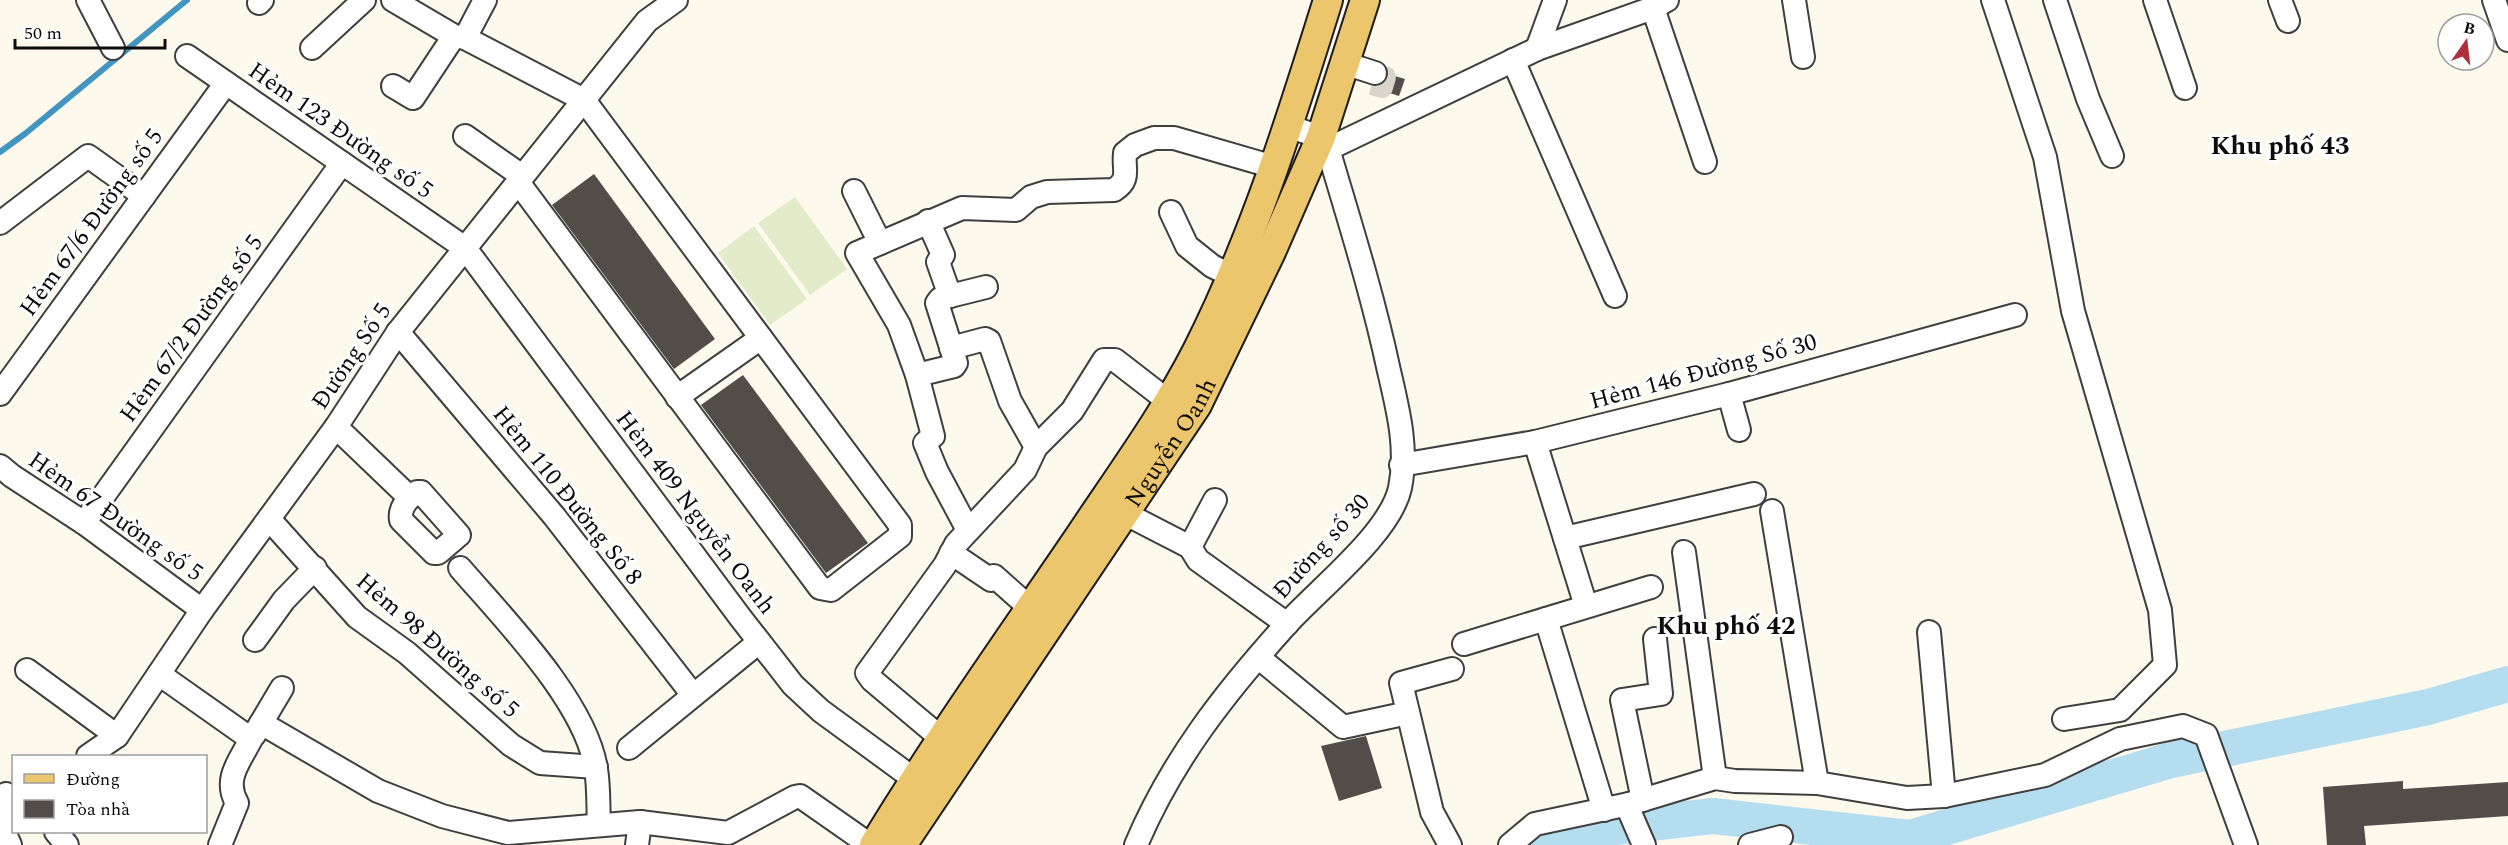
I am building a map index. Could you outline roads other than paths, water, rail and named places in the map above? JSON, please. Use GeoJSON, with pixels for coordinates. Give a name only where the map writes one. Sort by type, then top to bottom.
{"type":"FeatureCollection","features":[{"type":"Feature","properties":{"kind":"main road"},"geometry":{"type":"LineString","coordinates":[[1325,0],[1363,6]]}},
{"type":"Feature","properties":{"kind":"main road","name":"Nguyễn Oanh"},"geometry":{"type":"LineString","coordinates":[[874,845],[914,779],[1168,400],[1197,351],[1232,276],[1290,127],[1325,0]]}},
{"type":"Feature","properties":{"kind":"main road","name":"Nguyễn Oanh"},"geometry":{"type":"LineString","coordinates":[[902,845],[1197,405],[1324,143],[1342,69],[1363,6]]}},
{"type":"Feature","properties":{"kind":"street"},"geometry":{"type":"LineString","coordinates":[[88,0],[113,48]]}},
{"type":"Feature","properties":{"kind":"street"},"geometry":{"type":"LineString","coordinates":[[312,48],[364,0]]}},
{"type":"Feature","properties":{"kind":"street"},"geometry":{"type":"LineString","coordinates":[[393,0],[459,37],[584,100],[900,525],[900,536],[831,590],[820,588],[677,397],[520,179],[465,136]]}},
{"type":"Feature","properties":{"kind":"street"},"geometry":{"type":"LineString","coordinates":[[393,86],[413,98],[485,0]]}},
{"type":"Feature","properties":{"kind":"street","name":"Đường Số 5"},"geometry":{"type":"LineString","coordinates":[[89,755],[117,736],[202,610],[336,427],[398,332],[647,21],[676,0]]}},
{"type":"Feature","properties":{"kind":"street"},"geometry":{"type":"LineString","coordinates":[[1537,49],[1555,0]]}},
{"type":"Feature","properties":{"kind":"street"},"geometry":{"type":"LineString","coordinates":[[1794,0],[1803,57]]}},
{"type":"Feature","properties":{"kind":"street"},"geometry":{"type":"LineString","coordinates":[[1993,0],[2045,157],[2073,312],[2160,610],[2165,665],[2120,710],[2064,719]]}},
{"type":"Feature","properties":{"kind":"street"},"geometry":{"type":"LineString","coordinates":[[2055,0],[2088,99],[2112,156]]}},
{"type":"Feature","properties":{"kind":"street"},"geometry":{"type":"LineString","coordinates":[[2155,0],[2185,88]]}},
{"type":"Feature","properties":{"kind":"street"},"geometry":{"type":"LineString","coordinates":[[2280,0],[2288,21]]}},
{"type":"Feature","properties":{"kind":"street"},"geometry":{"type":"LineString","coordinates":[[2494,0],[2508,40]]}},
{"type":"Feature","properties":{"kind":"street"},"geometry":{"type":"LineString","coordinates":[[1290,127],[1324,143],[1537,49],[1660,4],[1705,162]]}},
{"type":"Feature","properties":{"kind":"street","name":"Hẻm 123 Đường số 5"},"geometry":{"type":"LineString","coordinates":[[187,56],[465,248]]}},
{"type":"Feature","properties":{"kind":"street"},"geometry":{"type":"LineString","coordinates":[[1513,60],[1615,296]]}},
{"type":"Feature","properties":{"kind":"street"},"geometry":{"type":"LineString","coordinates":[[1342,69],[1374,79]]}},
{"type":"Feature","properties":{"kind":"street","name":"Hẻm 67/6 Đường số 5"},"geometry":{"type":"LineString","coordinates":[[0,394],[226,83]]}},
{"type":"Feature","properties":{"kind":"street"},"geometry":{"type":"LineString","coordinates":[[968,530],[937,472],[925,443],[933,436],[917,375],[899,325],[880,290],[856,255],[859,251],[962,208],[1016,210],[1031,197],[1047,192],[1114,190],[1122,185],[1126,175],[1125,153],[1154,138],[1174,138],[1274,167]]}},
{"type":"Feature","properties":{"kind":"street","name":"Đường số 30"},"geometry":{"type":"LineString","coordinates":[[1136,845],[1153,804],[1210,714],[1287,624],[1364,547],[1394,505],[1400,487],[1403,434],[1379,322],[1324,143]]}},
{"type":"Feature","properties":{"kind":"street"},"geometry":{"type":"LineString","coordinates":[[0,223],[88,156],[144,196]]}},
{"type":"Feature","properties":{"kind":"street","name":"Hẻm 67/2 Đường số 5"},"geometry":{"type":"LineString","coordinates":[[84,523],[342,164]]}},
{"type":"Feature","properties":{"kind":"street"},"geometry":{"type":"LineString","coordinates":[[854,191],[880,243]]}},
{"type":"Feature","properties":{"kind":"street"},"geometry":{"type":"LineString","coordinates":[[1172,212],[1187,246],[1212,266],[1232,276]]}},
{"type":"Feature","properties":{"kind":"street"},"geometry":{"type":"LineString","coordinates":[[928,221],[943,255],[938,262],[950,296]]}},
{"type":"Feature","properties":{"kind":"street","name":"Hẻm 409 Nguyễn Oanh"},"geometry":{"type":"LineString","coordinates":[[465,248],[759,642],[793,684],[821,711],[914,779]]}},
{"type":"Feature","properties":{"kind":"street"},"geometry":{"type":"LineString","coordinates":[[917,375],[954,366],[956,363],[937,303],[940,299],[986,287]]}},
{"type":"Feature","properties":{"kind":"street","name":"Hẻm 146 Đường Số 30"},"geometry":{"type":"LineString","coordinates":[[1401,465],[1535,442],[1729,394],[2015,315]]}},
{"type":"Feature","properties":{"kind":"street","name":"Hẻm 110 Đường Số 8"},"geometry":{"type":"LineString","coordinates":[[398,332],[554,516],[693,695]]}},
{"type":"Feature","properties":{"kind":"street"},"geometry":{"type":"LineString","coordinates":[[677,397],[761,338]]}},
{"type":"Feature","properties":{"kind":"street"},"geometry":{"type":"LineString","coordinates":[[951,348],[985,339],[989,341],[1010,401],[1036,447]]}},
{"type":"Feature","properties":{"kind":"street"},"geometry":{"type":"LineString","coordinates":[[941,738],[872,680],[867,673],[968,530],[1025,470],[1036,447],[1072,411],[1104,360],[1109,358],[1114,360],[1168,400]]}},
{"type":"Feature","properties":{"kind":"street"},"geometry":{"type":"LineString","coordinates":[[1729,394],[1739,430]]}},
{"type":"Feature","properties":{"kind":"street"},"geometry":{"type":"LineString","coordinates":[[336,427],[409,497]]}},
{"type":"Feature","properties":{"kind":"street"},"geometry":{"type":"LineString","coordinates":[[1535,442],[1586,606]]}},
{"type":"Feature","properties":{"kind":"street","name":"Hẻm 67 Đường số 5"},"geometry":{"type":"LineString","coordinates":[[4,478],[84,523],[202,610]]}},
{"type":"Feature","properties":{"kind":"street"},"geometry":{"type":"LineString","coordinates":[[1565,538],[1754,494]]}},
{"type":"Feature","properties":{"kind":"street"},"geometry":{"type":"LineString","coordinates":[[1190,547],[1215,500]]}},
{"type":"Feature","properties":{"kind":"street"},"geometry":{"type":"LineString","coordinates":[[1772,511],[1817,783]]}},
{"type":"Feature","properties":{"kind":"street"},"geometry":{"type":"LineString","coordinates":[[1124,513],[1190,547],[1198,560],[1287,624]]}},
{"type":"Feature","properties":{"kind":"street","name":"Hẻm 98 Đường số 5"},"geometry":{"type":"LineString","coordinates":[[269,519],[357,617],[407,653],[511,745],[540,763],[596,767]]}},
{"type":"Feature","properties":{"kind":"street"},"geometry":{"type":"LineString","coordinates":[[1684,552],[1715,778]]}},
{"type":"Feature","properties":{"kind":"street"},"geometry":{"type":"LineString","coordinates":[[948,559],[990,580],[994,576],[1030,608]]}},
{"type":"Feature","properties":{"kind":"street"},"geometry":{"type":"LineString","coordinates":[[255,640],[284,600],[315,568]]}},
{"type":"Feature","properties":{"kind":"street"},"geometry":{"type":"LineString","coordinates":[[460,568],[533,653],[561,690],[582,727],[596,767],[599,824]]}},
{"type":"Feature","properties":{"kind":"street"},"geometry":{"type":"LineString","coordinates":[[1464,644],[1652,587]]}},
{"type":"Feature","properties":{"kind":"street"},"geometry":{"type":"LineString","coordinates":[[1546,619],[1604,810]]}},
{"type":"Feature","properties":{"kind":"street"},"geometry":{"type":"LineString","coordinates":[[1929,632],[1944,796]]}},
{"type":"Feature","properties":{"kind":"street"},"geometry":{"type":"LineString","coordinates":[[1642,841],[1634,806],[1623,700],[1661,694],[1655,639]]}},
{"type":"Feature","properties":{"kind":"street"},"geometry":{"type":"LineString","coordinates":[[628,748],[759,642]]}},
{"type":"Feature","properties":{"kind":"street"},"geometry":{"type":"LineString","coordinates":[[1258,657],[1343,727],[1408,713]]}},
{"type":"Feature","properties":{"kind":"street"},"geometry":{"type":"LineString","coordinates":[[1450,845],[1432,812],[1401,683],[1452,669]]}},
{"type":"Feature","properties":{"kind":"street"},"geometry":{"type":"LineString","coordinates":[[27,670],[117,736]]}},
{"type":"Feature","properties":{"kind":"street"},"geometry":{"type":"LineString","coordinates":[[159,674],[256,731],[378,791],[499,836],[599,824],[640,822],[728,833],[795,796],[800,796],[870,845]]}},
{"type":"Feature","properties":{"kind":"street"},"geometry":{"type":"LineString","coordinates":[[220,845],[237,803],[231,792],[230,781],[282,688]]}},
{"type":"Feature","properties":{"kind":"street"},"geometry":{"type":"LineString","coordinates":[[1510,845],[1534,824],[1634,806],[1715,778],[1735,781],[1817,783],[1907,798],[1944,796],[2045,775],[2120,738],[2183,726],[2206,735],[2247,845]]}},
{"type":"Feature","properties":{"kind":"street"},"geometry":{"type":"LineString","coordinates":[[5,838],[6,794]]}},
{"type":"Feature","properties":{"kind":"street"},"geometry":{"type":"LineString","coordinates":[[637,845],[640,822]]}},
{"type":"Feature","properties":{"kind":"street"},"geometry":{"type":"LineString","coordinates":[[58,833],[67,845]]}},
{"type":"Feature","properties":{"kind":"street"},"geometry":{"type":"LineString","coordinates":[[1750,845],[1781,837]]}},
{"type":"Feature","properties":{"kind":"waterway"},"geometry":{"type":"LineString","coordinates":[[0,152],[187,0]]}},
{"type":"Feature","properties":{"kind":"waterway"},"geometry":{"type":"LineString","coordinates":[[1536,836],[1713,816],[1910,838],[2171,760],[2428,707],[2508,684]]}},
{"type":"Feature","properties":{"kind":"tunnel"},"geometry":{"type":"LineString","coordinates":[[1372,84],[1382,87],[1385,77],[1375,73]]}},
{"type":"Feature","properties":{"kind":"district","name":"Khu phố 43"},"geometry":{"type":"Point","coordinates":[2280,145]}},
{"type":"Feature","properties":{"kind":"district","name":"Khu phố 42"},"geometry":{"type":"Point","coordinates":[1726,625]}}]}
